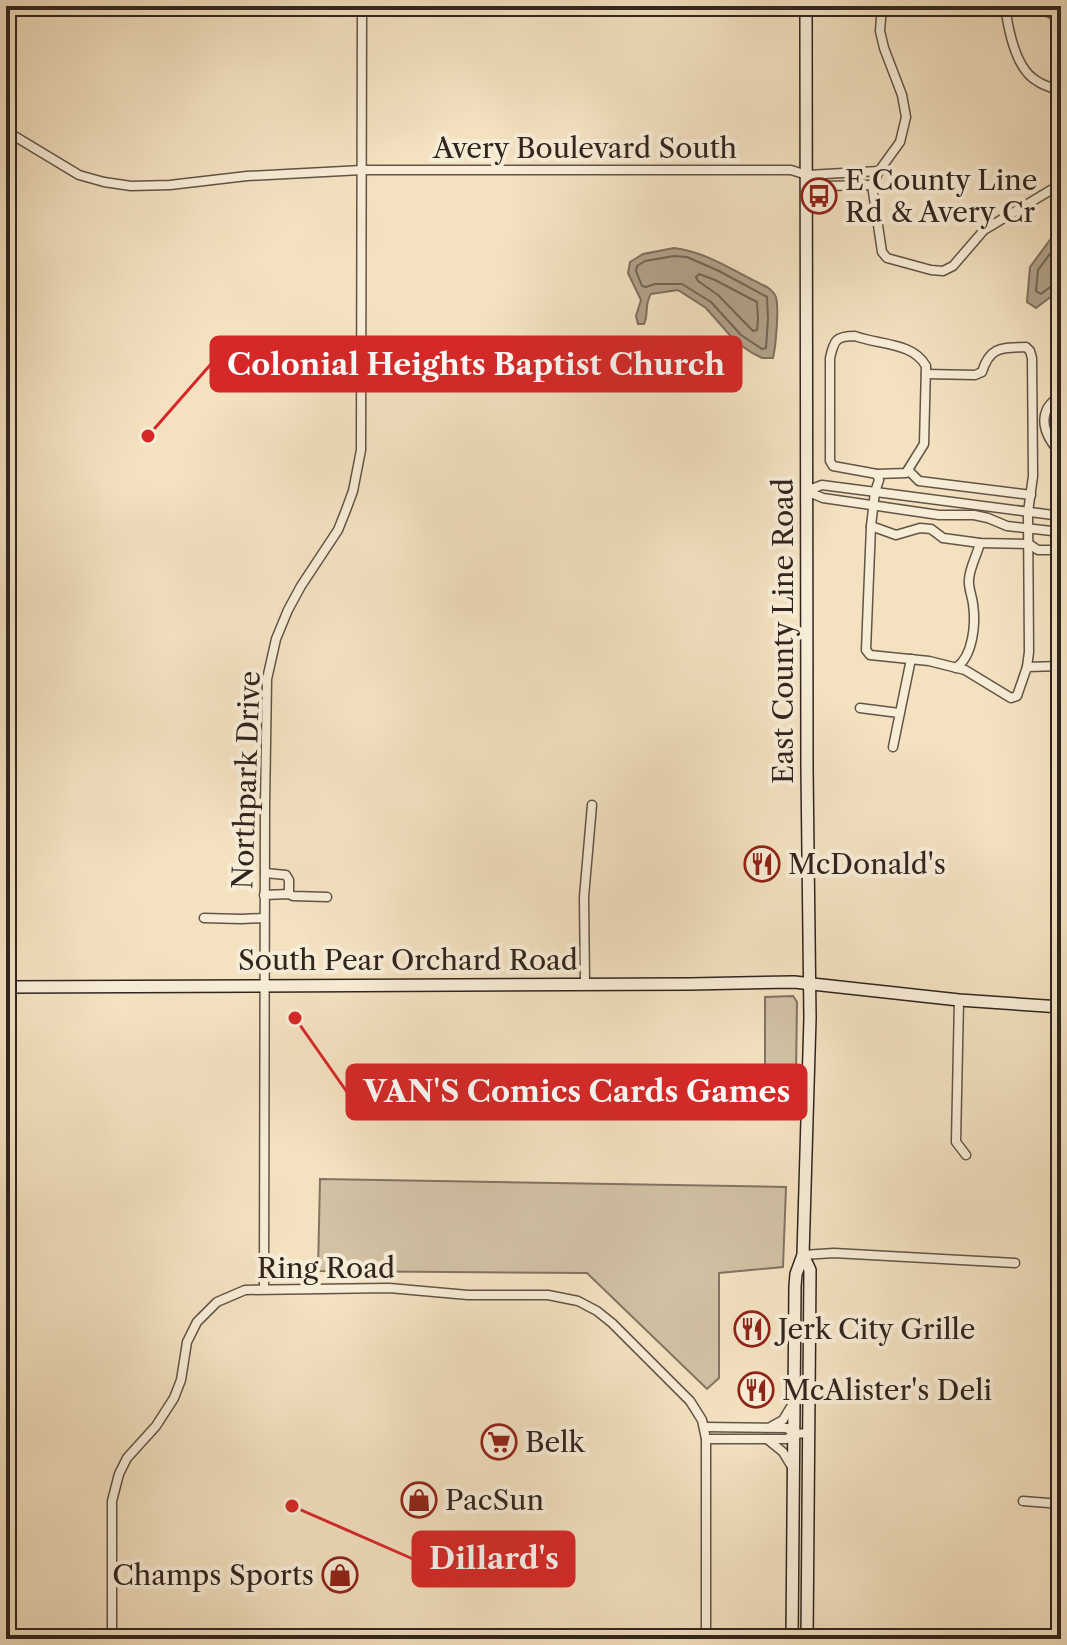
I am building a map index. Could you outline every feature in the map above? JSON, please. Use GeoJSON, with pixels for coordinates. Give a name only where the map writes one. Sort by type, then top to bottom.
{"type":"FeatureCollection","features":[{"type":"Feature","properties":{"kind":"main road","name":"East County Line Road"},"geometry":{"type":"LineString","coordinates":[[792,1639],[795,1286],[803,1255],[810,1018],[807,902],[806,6]]}},
{"type":"Feature","properties":{"kind":"main road","name":"South Pear Orchard Road"},"geometry":{"type":"LineString","coordinates":[[6,987],[794,982],[959,1000],[1061,1007]]}},
{"type":"Feature","properties":{"kind":"main road","name":"East County Line Road"},"geometry":{"type":"LineString","coordinates":[[803,1255],[810,1270],[807,1639]]}},
{"type":"Feature","properties":{"kind":"street","name":"Northpark Drive"},"geometry":{"type":"LineString","coordinates":[[264,1288],[266,697],[276,639],[301,586],[338,530],[353,491],[361,450],[362,6]]}},
{"type":"Feature","properties":{"kind":"street"},"geometry":{"type":"LineString","coordinates":[[882,6],[880,31],[902,95],[906,117],[900,142],[872,185],[882,252],[887,258],[943,271],[953,266],[984,230],[1061,184]]}},
{"type":"Feature","properties":{"kind":"street"},"geometry":{"type":"LineString","coordinates":[[1005,6],[1010,40],[1027,73],[1035,81],[1061,91]]}},
{"type":"Feature","properties":{"kind":"street","name":"Avery Boulevard South"},"geometry":{"type":"LineString","coordinates":[[6,131],[79,175],[112,184],[170,185],[247,176],[362,170],[791,170],[807,175]]}},
{"type":"Feature","properties":{"kind":"street"},"geometry":{"type":"LineString","coordinates":[[807,175],[879,171]]}},
{"type":"Feature","properties":{"kind":"street"},"geometry":{"type":"LineString","coordinates":[[807,175],[824,186],[872,185]]}},
{"type":"Feature","properties":{"kind":"street"},"geometry":{"type":"LineString","coordinates":[[855,336],[904,348],[921,357],[926,366],[924,444],[908,470],[906,473],[877,474],[833,466],[830,461],[830,358],[833,343],[840,337],[855,336]]}},
{"type":"Feature","properties":{"kind":"street"},"geometry":{"type":"LineString","coordinates":[[877,474],[879,480],[871,526],[866,650],[870,655],[929,661],[965,670],[1011,698],[1017,696],[1029,652],[1028,512],[1033,414],[1030,351],[1026,347],[999,349],[991,354],[982,372],[975,375],[926,374]]}},
{"type":"Feature","properties":{"kind":"street"},"geometry":{"type":"LineString","coordinates":[[1061,394],[1047,408],[1045,424],[1046,435],[1061,454]]}},
{"type":"Feature","properties":{"kind":"street"},"geometry":{"type":"LineString","coordinates":[[908,470],[919,481],[1031,495]]}},
{"type":"Feature","properties":{"kind":"street"},"geometry":{"type":"LineString","coordinates":[[806,491],[822,485],[1061,516]]}},
{"type":"Feature","properties":{"kind":"street"},"geometry":{"type":"LineString","coordinates":[[806,491],[823,498],[939,515],[974,515],[1007,526],[1061,532]]}},
{"type":"Feature","properties":{"kind":"street"},"geometry":{"type":"LineString","coordinates":[[871,526],[896,535],[920,528],[931,529],[943,538],[980,543],[1029,544],[1038,550],[1061,550]]}},
{"type":"Feature","properties":{"kind":"street"},"geometry":{"type":"LineString","coordinates":[[956,668],[964,663],[970,649],[974,606],[969,584],[980,543]]}},
{"type":"Feature","properties":{"kind":"street"},"geometry":{"type":"LineString","coordinates":[[893,747],[911,659]]}},
{"type":"Feature","properties":{"kind":"street"},"geometry":{"type":"LineString","coordinates":[[1027,667],[1061,666]]}},
{"type":"Feature","properties":{"kind":"street"},"geometry":{"type":"LineString","coordinates":[[860,708],[899,713]]}},
{"type":"Feature","properties":{"kind":"street"},"geometry":{"type":"LineString","coordinates":[[585,984],[584,897],[592,805]]}},
{"type":"Feature","properties":{"kind":"street"},"geometry":{"type":"LineString","coordinates":[[265,873],[286,875],[289,894]]}},
{"type":"Feature","properties":{"kind":"street"},"geometry":{"type":"LineString","coordinates":[[264,895],[327,897]]}},
{"type":"Feature","properties":{"kind":"street"},"geometry":{"type":"LineString","coordinates":[[204,918],[264,918]]}},
{"type":"Feature","properties":{"kind":"street"},"geometry":{"type":"LineString","coordinates":[[959,1000],[956,1142],[966,1155]]}},
{"type":"Feature","properties":{"kind":"street"},"geometry":{"type":"LineString","coordinates":[[803,1255],[834,1253],[1015,1263]]}},
{"type":"Feature","properties":{"kind":"street","name":"Ring Road"},"geometry":{"type":"LineString","coordinates":[[112,1639],[112,1501],[119,1474],[132,1451],[169,1408],[181,1380],[187,1342],[197,1322],[224,1297],[264,1288],[404,1289],[468,1295],[548,1295],[578,1301],[597,1311],[690,1401],[704,1427],[706,1639]]}},
{"type":"Feature","properties":{"kind":"street"},"geometry":{"type":"LineString","coordinates":[[769,1427],[783,1420],[794,1400]]}},
{"type":"Feature","properties":{"kind":"street"},"geometry":{"type":"LineString","coordinates":[[704,1427],[787,1428],[794,1434]]}},
{"type":"Feature","properties":{"kind":"street"},"geometry":{"type":"LineString","coordinates":[[706,1439],[787,1439],[794,1434],[809,1433]]}},
{"type":"Feature","properties":{"kind":"street"},"geometry":{"type":"LineString","coordinates":[[766,1439],[783,1452],[794,1470]]}},
{"type":"Feature","properties":{"kind":"street"},"geometry":{"type":"LineString","coordinates":[[1023,1501],[1061,1504]]}},
{"type":"Feature","properties":{"kind":"shaded area"},"geometry":{"type":"Polygon","coordinates":[[[1034,6],[1061,6],[1061,24],[1033,10],[1034,6]]]}},
{"type":"Feature","properties":{"kind":"shaded area"},"geometry":{"type":"Polygon","coordinates":[[[793,996],[797,1002],[796,1074],[765,1073],[765,997],[793,996]]]}},
{"type":"Feature","properties":{"kind":"shaded area"},"geometry":{"type":"Polygon","coordinates":[[[320,1179],[786,1187],[783,1267],[719,1273],[719,1378],[707,1389],[587,1273],[318,1271],[320,1179]]]}},
{"type":"Feature","properties":{"kind":"water"},"geometry":{"type":"Polygon","coordinates":[[[1061,228],[1061,289],[1036,308],[1027,302],[1030,267],[1061,228]]]}},
{"type":"Feature","properties":{"kind":"water"},"geometry":{"type":"Polygon","coordinates":[[[674,248],[710,258],[773,292],[777,310],[773,358],[762,358],[735,341],[706,308],[678,290],[651,294],[644,324],[638,324],[636,316],[641,300],[628,273],[630,262],[643,254],[674,248]]]}},
{"type":"Feature","properties":{"kind":"place","name":"E County Line Rd & Avery Cr"},"geometry":{"type":"Point","coordinates":[819,196]}},
{"type":"Feature","properties":{"kind":"place","name":"Colonial Heights Baptist Church"},"geometry":{"type":"Point","coordinates":[148,436]}},
{"type":"Feature","properties":{"kind":"place","name":"McDonald's"},"geometry":{"type":"Point","coordinates":[762,864]}},
{"type":"Feature","properties":{"kind":"place","name":"VAN'S Comics Cards Games"},"geometry":{"type":"Point","coordinates":[295,1018]}},
{"type":"Feature","properties":{"kind":"place","name":"Jerk City Grille"},"geometry":{"type":"Point","coordinates":[752,1329]}},
{"type":"Feature","properties":{"kind":"place","name":"McAlister's Deli"},"geometry":{"type":"Point","coordinates":[756,1390]}},
{"type":"Feature","properties":{"kind":"place","name":"Belk"},"geometry":{"type":"Point","coordinates":[499,1442]}},
{"type":"Feature","properties":{"kind":"place","name":"PacSun"},"geometry":{"type":"Point","coordinates":[419,1500]}},
{"type":"Feature","properties":{"kind":"place","name":"Dillard's"},"geometry":{"type":"Point","coordinates":[292,1506]}},
{"type":"Feature","properties":{"kind":"place","name":"Champs Sports"},"geometry":{"type":"Point","coordinates":[340,1575]}}]}
